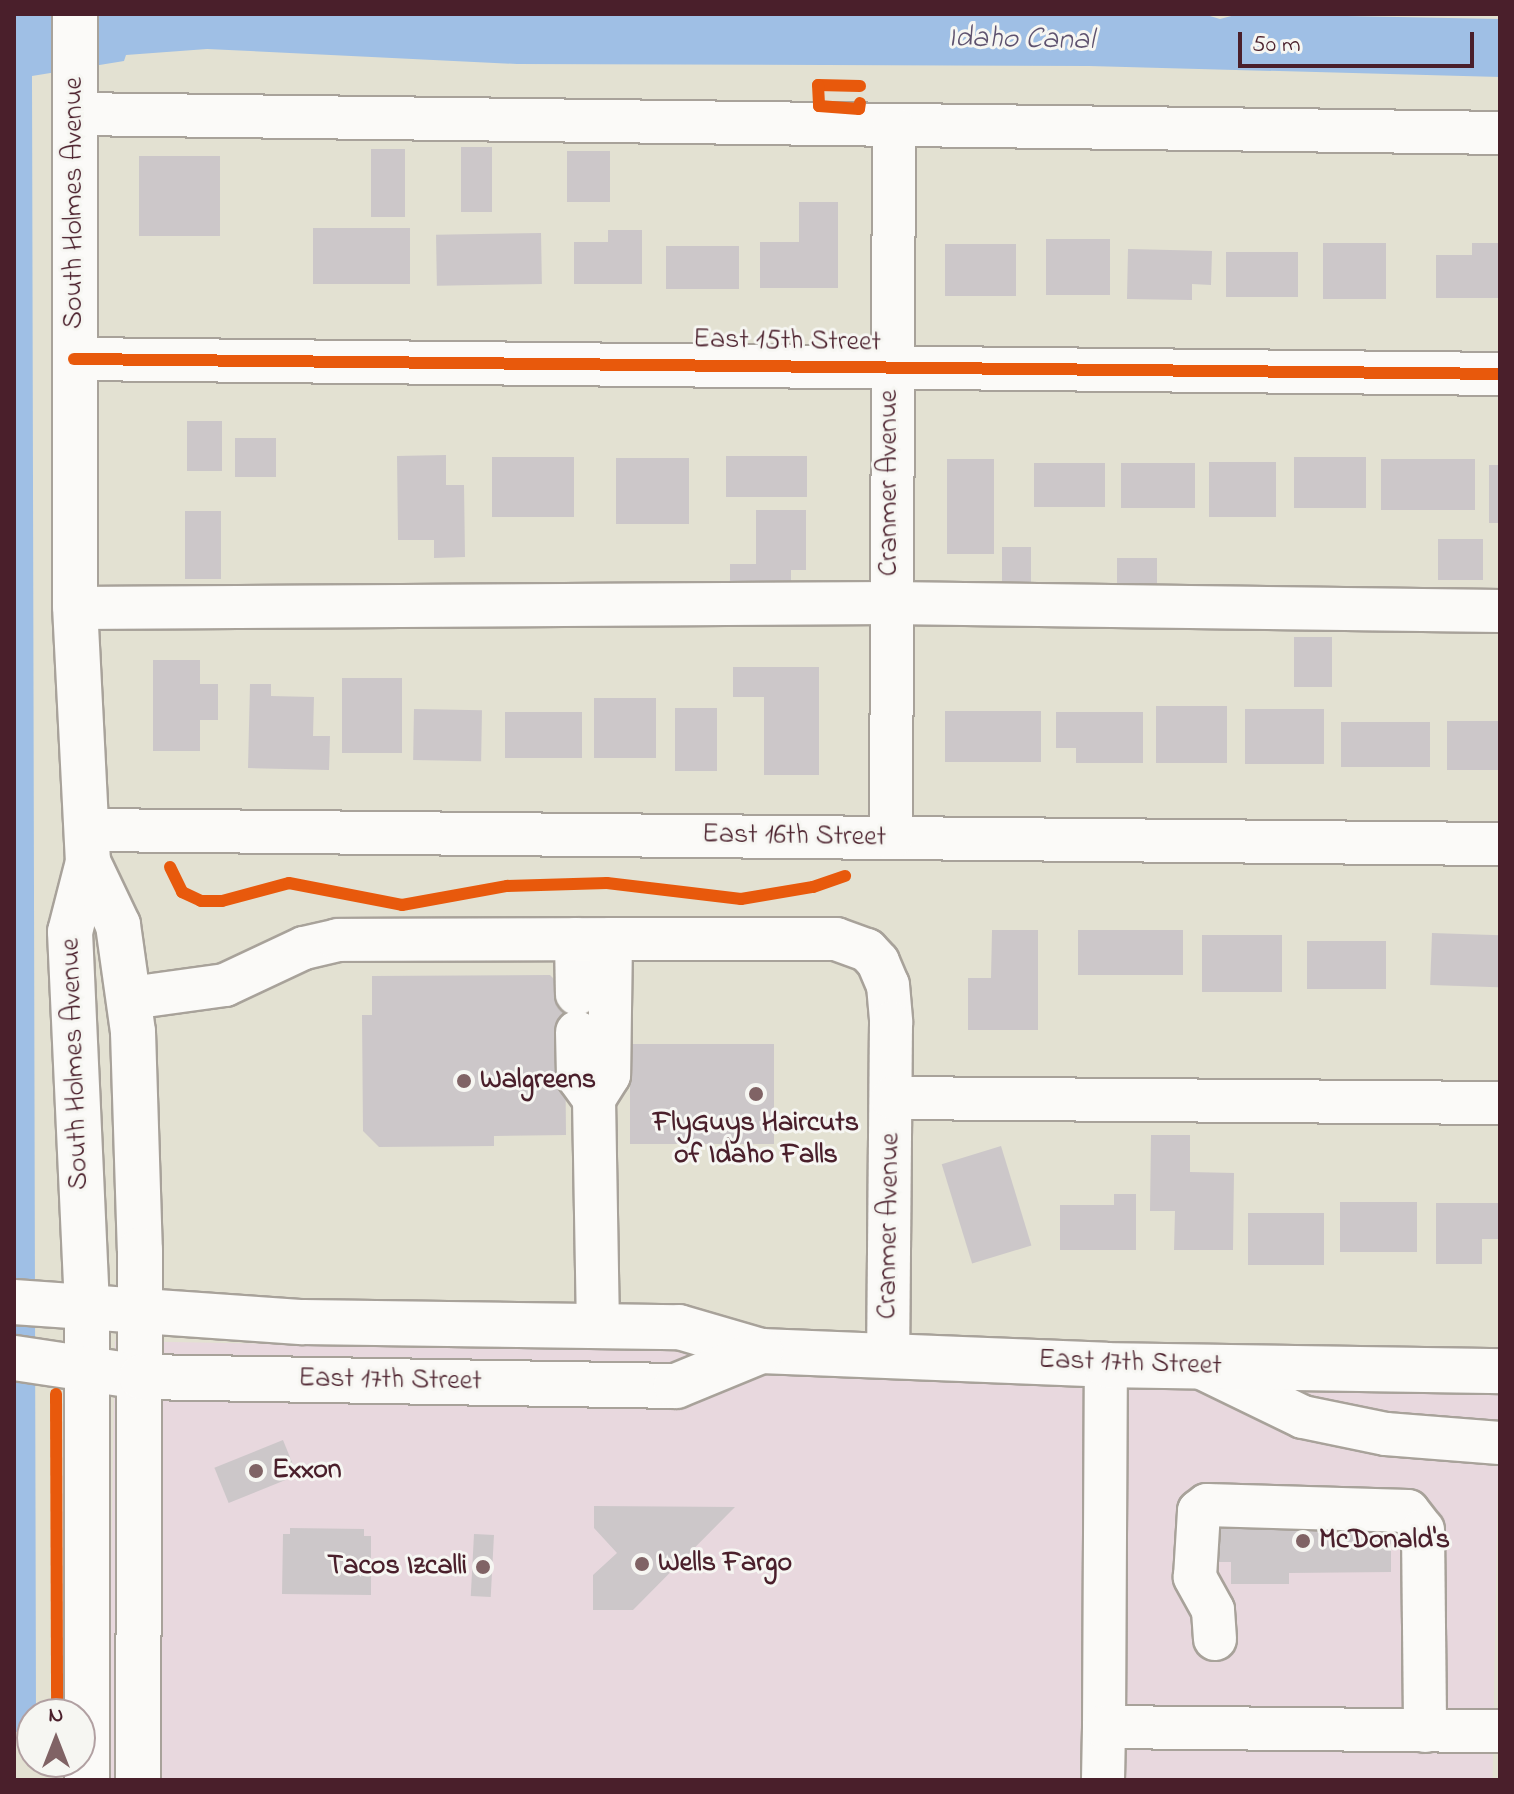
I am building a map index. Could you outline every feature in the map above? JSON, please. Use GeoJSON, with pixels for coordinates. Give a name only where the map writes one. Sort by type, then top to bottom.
{"type":"FeatureCollection","features":[{"type":"Feature","properties":{"kind":"main road","name":"South Holmes Avenue"},"geometry":{"type":"LineString","coordinates":[[75,14],[75,608],[88,846],[70,932],[87,1308],[87,1780]]}},
{"type":"Feature","properties":{"kind":"main road"},"geometry":{"type":"LineString","coordinates":[[88,846],[118,925],[131,998],[139,1147],[138,1780]]}},
{"type":"Feature","properties":{"kind":"main road","name":"East 17th Street"},"geometry":{"type":"LineString","coordinates":[[22,1302],[140,1313],[303,1322],[679,1327],[761,1351],[1106,1365],[1500,1371]]}},
{"type":"Feature","properties":{"kind":"main road","name":"East 17th Street"},"geometry":{"type":"LineString","coordinates":[[29,1361],[87,1372],[141,1377],[676,1386],[761,1351]]}},
{"type":"Feature","properties":{"kind":"street"},"geometry":{"type":"LineString","coordinates":[[74,94],[894,128],[1500,133]]}},
{"type":"Feature","properties":{"kind":"street","name":"Cranmer Avenue"},"geometry":{"type":"LineString","coordinates":[[891,838],[894,128]]}},
{"type":"Feature","properties":{"kind":"street","name":"East 15th Street"},"geometry":{"type":"LineString","coordinates":[[74,359],[1500,374]]}},
{"type":"Feature","properties":{"kind":"street"},"geometry":{"type":"LineString","coordinates":[[75,608],[890,603],[1500,611]]}},
{"type":"Feature","properties":{"kind":"street","name":"East 16th Street"},"geometry":{"type":"LineString","coordinates":[[88,846],[891,838],[1500,844]]}},
{"type":"Feature","properties":{"kind":"street"},"geometry":{"type":"LineString","coordinates":[[593,939],[577,1013],[578,1077],[594,1099]]}},
{"type":"Feature","properties":{"kind":"street"},"geometry":{"type":"LineString","coordinates":[[593,939],[609,1075],[594,1099],[598,1326]]}},
{"type":"Feature","properties":{"kind":"street","name":"Cranmer Avenue"},"geometry":{"type":"LineString","coordinates":[[131,998],[225,985],[304,948],[338,940],[836,939],[867,950],[888,985],[892,1098],[888,1354]]}},
{"type":"Feature","properties":{"kind":"street"},"geometry":{"type":"LineString","coordinates":[[892,1098],[1500,1103]]}},
{"type":"Feature","properties":{"kind":"street"},"geometry":{"type":"LineString","coordinates":[[1103,1780],[1106,1365]]}},
{"type":"Feature","properties":{"kind":"street"},"geometry":{"type":"LineString","coordinates":[[1200,1367],[1303,1417],[1386,1434],[1500,1443]]}},
{"type":"Feature","properties":{"kind":"street"},"geometry":{"type":"LineString","coordinates":[[1215,1639],[1213,1610],[1195,1577],[1199,1511],[1207,1505],[1408,1511],[1423,1530],[1425,1731]]}},
{"type":"Feature","properties":{"kind":"street"},"geometry":{"type":"LineString","coordinates":[[1104,1727],[1500,1731]]}},
{"type":"Feature","properties":{"kind":"shaded area"},"geometry":{"type":"Polygon","coordinates":[[[115,1341],[1500,1365],[1493,1780],[107,1780],[115,1341]]]}},
{"type":"Feature","properties":{"kind":"water","name":"Idaho Canal"},"geometry":{"type":"Polygon","coordinates":[[[14,14],[1203,14],[1220,19],[1239,14],[1500,19],[1500,77],[1089,66],[517,64],[207,49],[126,55],[124,61],[32,76],[36,1698],[16,1698],[14,1732],[14,14]]]}},
{"type":"Feature","properties":{"kind":"building"},"geometry":{"type":"Polygon","coordinates":[[[461,147],[492,147],[492,212],[461,212],[461,147]]]}},
{"type":"Feature","properties":{"kind":"building"},"geometry":{"type":"Polygon","coordinates":[[[371,149],[405,149],[405,217],[371,217],[371,149]]]}},
{"type":"Feature","properties":{"kind":"building"},"geometry":{"type":"Polygon","coordinates":[[[567,151],[610,151],[610,202],[567,202],[567,151]]]}},
{"type":"Feature","properties":{"kind":"building"},"geometry":{"type":"Polygon","coordinates":[[[139,156],[220,156],[220,236],[139,236],[139,156]]]}},
{"type":"Feature","properties":{"kind":"building"},"geometry":{"type":"Polygon","coordinates":[[[799,202],[838,202],[838,288],[760,288],[760,242],[799,242],[799,202]]]}},
{"type":"Feature","properties":{"kind":"building"},"geometry":{"type":"Polygon","coordinates":[[[313,228],[410,228],[410,284],[313,284],[313,228]]]}},
{"type":"Feature","properties":{"kind":"building"},"geometry":{"type":"Polygon","coordinates":[[[608,230],[642,230],[642,284],[574,284],[574,242],[608,242],[608,230]]]}},
{"type":"Feature","properties":{"kind":"building"},"geometry":{"type":"Polygon","coordinates":[[[541,233],[542,284],[437,286],[436,235],[541,233]]]}},
{"type":"Feature","properties":{"kind":"building"},"geometry":{"type":"Polygon","coordinates":[[[1046,239],[1110,239],[1110,295],[1046,295],[1046,239]]]}},
{"type":"Feature","properties":{"kind":"building"},"geometry":{"type":"Polygon","coordinates":[[[1323,243],[1386,243],[1386,299],[1323,299],[1323,243]]]}},
{"type":"Feature","properties":{"kind":"building"},"geometry":{"type":"Polygon","coordinates":[[[1472,243],[1500,243],[1500,298],[1436,298],[1436,255],[1472,255],[1472,243]]]}},
{"type":"Feature","properties":{"kind":"building"},"geometry":{"type":"Polygon","coordinates":[[[945,244],[1016,244],[1016,296],[945,296],[945,244]]]}},
{"type":"Feature","properties":{"kind":"building"},"geometry":{"type":"Polygon","coordinates":[[[666,246],[739,246],[739,289],[666,289],[666,246]]]}},
{"type":"Feature","properties":{"kind":"building"},"geometry":{"type":"Polygon","coordinates":[[[1128,249],[1212,251],[1211,285],[1192,284],[1192,300],[1127,299],[1128,249]]]}},
{"type":"Feature","properties":{"kind":"building"},"geometry":{"type":"Polygon","coordinates":[[[1226,252],[1298,252],[1298,297],[1226,297],[1226,252]]]}},
{"type":"Feature","properties":{"kind":"building"},"geometry":{"type":"Polygon","coordinates":[[[187,421],[222,421],[222,471],[187,471],[187,421]]]}},
{"type":"Feature","properties":{"kind":"building"},"geometry":{"type":"Polygon","coordinates":[[[235,438],[276,438],[276,477],[235,477],[235,438]]]}},
{"type":"Feature","properties":{"kind":"building"},"geometry":{"type":"Polygon","coordinates":[[[446,455],[446,485],[464,485],[465,557],[434,558],[434,540],[398,540],[397,456],[446,455]]]}},
{"type":"Feature","properties":{"kind":"building"},"geometry":{"type":"Polygon","coordinates":[[[726,456],[807,456],[807,497],[726,497],[726,456]]]}},
{"type":"Feature","properties":{"kind":"building"},"geometry":{"type":"Polygon","coordinates":[[[492,457],[574,457],[574,517],[492,517],[492,457]]]}},
{"type":"Feature","properties":{"kind":"building"},"geometry":{"type":"Polygon","coordinates":[[[1294,457],[1366,457],[1366,508],[1294,508],[1294,457]]]}},
{"type":"Feature","properties":{"kind":"building"},"geometry":{"type":"Polygon","coordinates":[[[616,458],[689,458],[689,524],[616,524],[616,458]]]}},
{"type":"Feature","properties":{"kind":"building"},"geometry":{"type":"Polygon","coordinates":[[[947,459],[994,459],[994,554],[947,554],[947,459]]]}},
{"type":"Feature","properties":{"kind":"building"},"geometry":{"type":"Polygon","coordinates":[[[1381,459],[1475,459],[1475,510],[1381,510],[1381,459]]]}},
{"type":"Feature","properties":{"kind":"building"},"geometry":{"type":"Polygon","coordinates":[[[1209,462],[1276,462],[1276,517],[1209,517],[1209,462]]]}},
{"type":"Feature","properties":{"kind":"building"},"geometry":{"type":"Polygon","coordinates":[[[1034,463],[1105,463],[1105,507],[1034,507],[1034,463]]]}},
{"type":"Feature","properties":{"kind":"building"},"geometry":{"type":"Polygon","coordinates":[[[1121,463],[1195,463],[1195,508],[1121,508],[1121,463]]]}},
{"type":"Feature","properties":{"kind":"building"},"geometry":{"type":"Polygon","coordinates":[[[1489,465],[1500,465],[1500,523],[1489,523],[1489,465]]]}},
{"type":"Feature","properties":{"kind":"building"},"geometry":{"type":"Polygon","coordinates":[[[756,510],[806,510],[806,570],[791,570],[791,591],[730,591],[730,564],[756,564],[756,510]]]}},
{"type":"Feature","properties":{"kind":"building"},"geometry":{"type":"Polygon","coordinates":[[[185,511],[221,511],[221,579],[185,579],[185,511]]]}},
{"type":"Feature","properties":{"kind":"building"},"geometry":{"type":"Polygon","coordinates":[[[1438,539],[1483,539],[1483,580],[1438,580],[1438,539]]]}},
{"type":"Feature","properties":{"kind":"building"},"geometry":{"type":"Polygon","coordinates":[[[1002,547],[1031,547],[1031,590],[1002,590],[1002,547]]]}},
{"type":"Feature","properties":{"kind":"building"},"geometry":{"type":"Polygon","coordinates":[[[1117,558],[1157,558],[1157,596],[1117,596],[1117,558]]]}},
{"type":"Feature","properties":{"kind":"building"},"geometry":{"type":"Polygon","coordinates":[[[1294,637],[1332,637],[1332,687],[1294,687],[1294,637]]]}},
{"type":"Feature","properties":{"kind":"building"},"geometry":{"type":"Polygon","coordinates":[[[153,660],[200,660],[200,684],[218,684],[218,720],[200,720],[200,751],[153,751],[153,660]]]}},
{"type":"Feature","properties":{"kind":"building"},"geometry":{"type":"Polygon","coordinates":[[[733,667],[819,667],[819,775],[764,775],[764,697],[733,697],[733,667]]]}},
{"type":"Feature","properties":{"kind":"building"},"geometry":{"type":"Polygon","coordinates":[[[342,678],[402,678],[402,753],[342,753],[342,678]]]}},
{"type":"Feature","properties":{"kind":"building"},"geometry":{"type":"Polygon","coordinates":[[[250,684],[271,684],[271,696],[314,697],[313,736],[330,736],[329,770],[248,768],[250,684]]]}},
{"type":"Feature","properties":{"kind":"building"},"geometry":{"type":"Polygon","coordinates":[[[594,698],[656,698],[656,758],[594,758],[594,698]]]}},
{"type":"Feature","properties":{"kind":"building"},"geometry":{"type":"Polygon","coordinates":[[[1156,706],[1227,706],[1227,763],[1156,763],[1156,706]]]}},
{"type":"Feature","properties":{"kind":"building"},"geometry":{"type":"Polygon","coordinates":[[[675,708],[717,708],[717,771],[675,771],[675,708]]]}},
{"type":"Feature","properties":{"kind":"building"},"geometry":{"type":"Polygon","coordinates":[[[414,709],[482,710],[481,761],[413,760],[414,709]]]}},
{"type":"Feature","properties":{"kind":"building"},"geometry":{"type":"Polygon","coordinates":[[[1245,709],[1324,709],[1324,764],[1245,764],[1245,709]]]}},
{"type":"Feature","properties":{"kind":"building"},"geometry":{"type":"Polygon","coordinates":[[[945,711],[1041,711],[1041,762],[945,762],[945,711]]]}},
{"type":"Feature","properties":{"kind":"building"},"geometry":{"type":"Polygon","coordinates":[[[505,712],[582,712],[582,758],[505,758],[505,712]]]}},
{"type":"Feature","properties":{"kind":"building"},"geometry":{"type":"Polygon","coordinates":[[[1056,712],[1143,712],[1143,763],[1076,763],[1076,748],[1056,748],[1056,712]]]}},
{"type":"Feature","properties":{"kind":"building"},"geometry":{"type":"Polygon","coordinates":[[[1447,721],[1500,721],[1500,770],[1447,770],[1447,721]]]}},
{"type":"Feature","properties":{"kind":"building"},"geometry":{"type":"Polygon","coordinates":[[[1341,722],[1430,722],[1430,767],[1341,767],[1341,722]]]}},
{"type":"Feature","properties":{"kind":"building"},"geometry":{"type":"Polygon","coordinates":[[[992,930],[1038,930],[1038,1030],[968,1030],[968,978],[991,978],[992,930]]]}},
{"type":"Feature","properties":{"kind":"building"},"geometry":{"type":"Polygon","coordinates":[[[1078,930],[1183,930],[1183,975],[1078,975],[1078,930]]]}},
{"type":"Feature","properties":{"kind":"building"},"geometry":{"type":"Polygon","coordinates":[[[1432,933],[1500,935],[1498,987],[1430,985],[1432,933]]]}},
{"type":"Feature","properties":{"kind":"building"},"geometry":{"type":"Polygon","coordinates":[[[1202,935],[1282,935],[1282,992],[1202,992],[1202,935]]]}},
{"type":"Feature","properties":{"kind":"building"},"geometry":{"type":"Polygon","coordinates":[[[1307,941],[1386,941],[1386,989],[1307,989],[1307,941]]]}},
{"type":"Feature","properties":{"kind":"building","name":"Walgreens"},"geometry":{"type":"Polygon","coordinates":[[[550,975],[563,988],[590,994],[590,1032],[565,1032],[566,1135],[494,1136],[494,1146],[379,1147],[363,1131],[362,1015],[372,1015],[372,976],[550,975]]]}},
{"type":"Feature","properties":{"kind":"building"},"geometry":{"type":"Polygon","coordinates":[[[630,1044],[774,1044],[774,1144],[630,1144],[630,1044]]]}},
{"type":"Feature","properties":{"kind":"building"},"geometry":{"type":"Polygon","coordinates":[[[1151,1135],[1190,1135],[1190,1172],[1234,1173],[1233,1250],[1174,1250],[1175,1211],[1150,1211],[1151,1135]]]}},
{"type":"Feature","properties":{"kind":"building"},"geometry":{"type":"Polygon","coordinates":[[[1001,1146],[1031,1245],[972,1264],[942,1164],[1001,1146]]]}},
{"type":"Feature","properties":{"kind":"building"},"geometry":{"type":"Polygon","coordinates":[[[1114,1194],[1136,1194],[1136,1250],[1060,1250],[1060,1205],[1114,1205],[1114,1194]]]}},
{"type":"Feature","properties":{"kind":"building"},"geometry":{"type":"Polygon","coordinates":[[[1340,1202],[1417,1202],[1417,1252],[1340,1252],[1340,1202]]]}},
{"type":"Feature","properties":{"kind":"building"},"geometry":{"type":"Polygon","coordinates":[[[1436,1203],[1500,1203],[1500,1239],[1482,1239],[1482,1264],[1436,1264],[1436,1203]]]}},
{"type":"Feature","properties":{"kind":"building"},"geometry":{"type":"Polygon","coordinates":[[[1248,1213],[1324,1213],[1324,1265],[1248,1265],[1248,1213]]]}},
{"type":"Feature","properties":{"kind":"building","name":"Exxon"},"geometry":{"type":"Polygon","coordinates":[[[283,1440],[297,1475],[229,1503],[214,1468],[283,1440]]]}},
{"type":"Feature","properties":{"kind":"building","name":"Wells Fargo"},"geometry":{"type":"Polygon","coordinates":[[[594,1506],[735,1507],[633,1610],[593,1610],[593,1575],[617,1553],[594,1528],[594,1506]]]}},
{"type":"Feature","properties":{"kind":"building","name":"McDonald's"},"geometry":{"type":"Polygon","coordinates":[[[1215,1511],[1391,1520],[1391,1572],[1289,1573],[1289,1584],[1231,1584],[1231,1562],[1216,1562],[1215,1511]]]}},
{"type":"Feature","properties":{"kind":"building"},"geometry":{"type":"Polygon","coordinates":[[[290,1528],[364,1529],[364,1536],[371,1536],[371,1595],[282,1594],[283,1534],[290,1534],[290,1528]]]}},
{"type":"Feature","properties":{"kind":"building"},"geometry":{"type":"Polygon","coordinates":[[[474,1534],[494,1535],[491,1597],[471,1596],[474,1534]]]}},
{"type":"Feature","properties":{"kind":"cycle path"},"geometry":{"type":"LineString","coordinates":[[860,86],[818,85],[819,106],[859,109],[860,103]]}},
{"type":"Feature","properties":{"kind":"cycle path"},"geometry":{"type":"LineString","coordinates":[[74,359],[1500,374]]}},
{"type":"Feature","properties":{"kind":"cycle path"},"geometry":{"type":"LineString","coordinates":[[170,867],[182,892],[201,901],[222,901],[289,883],[402,905],[507,886],[607,883],[741,899],[813,887],[845,876]]}},
{"type":"Feature","properties":{"kind":"cycle path"},"geometry":{"type":"LineString","coordinates":[[56,1394],[57,1698]]}},
{"type":"Feature","properties":{"kind":"place","name":"Walgreens"},"geometry":{"type":"Point","coordinates":[464,1081]}},
{"type":"Feature","properties":{"kind":"place","name":"FlyGuys Haircuts of Idaho Falls"},"geometry":{"type":"Point","coordinates":[756,1094]}},
{"type":"Feature","properties":{"kind":"place","name":"Exxon"},"geometry":{"type":"Point","coordinates":[256,1471]}},
{"type":"Feature","properties":{"kind":"place","name":"McDonald's"},"geometry":{"type":"Point","coordinates":[1303,1541]}},
{"type":"Feature","properties":{"kind":"place","name":"Wells Fargo"},"geometry":{"type":"Point","coordinates":[642,1564]}},
{"type":"Feature","properties":{"kind":"place","name":"Tacos Izcalli"},"geometry":{"type":"Point","coordinates":[483,1567]}}]}
